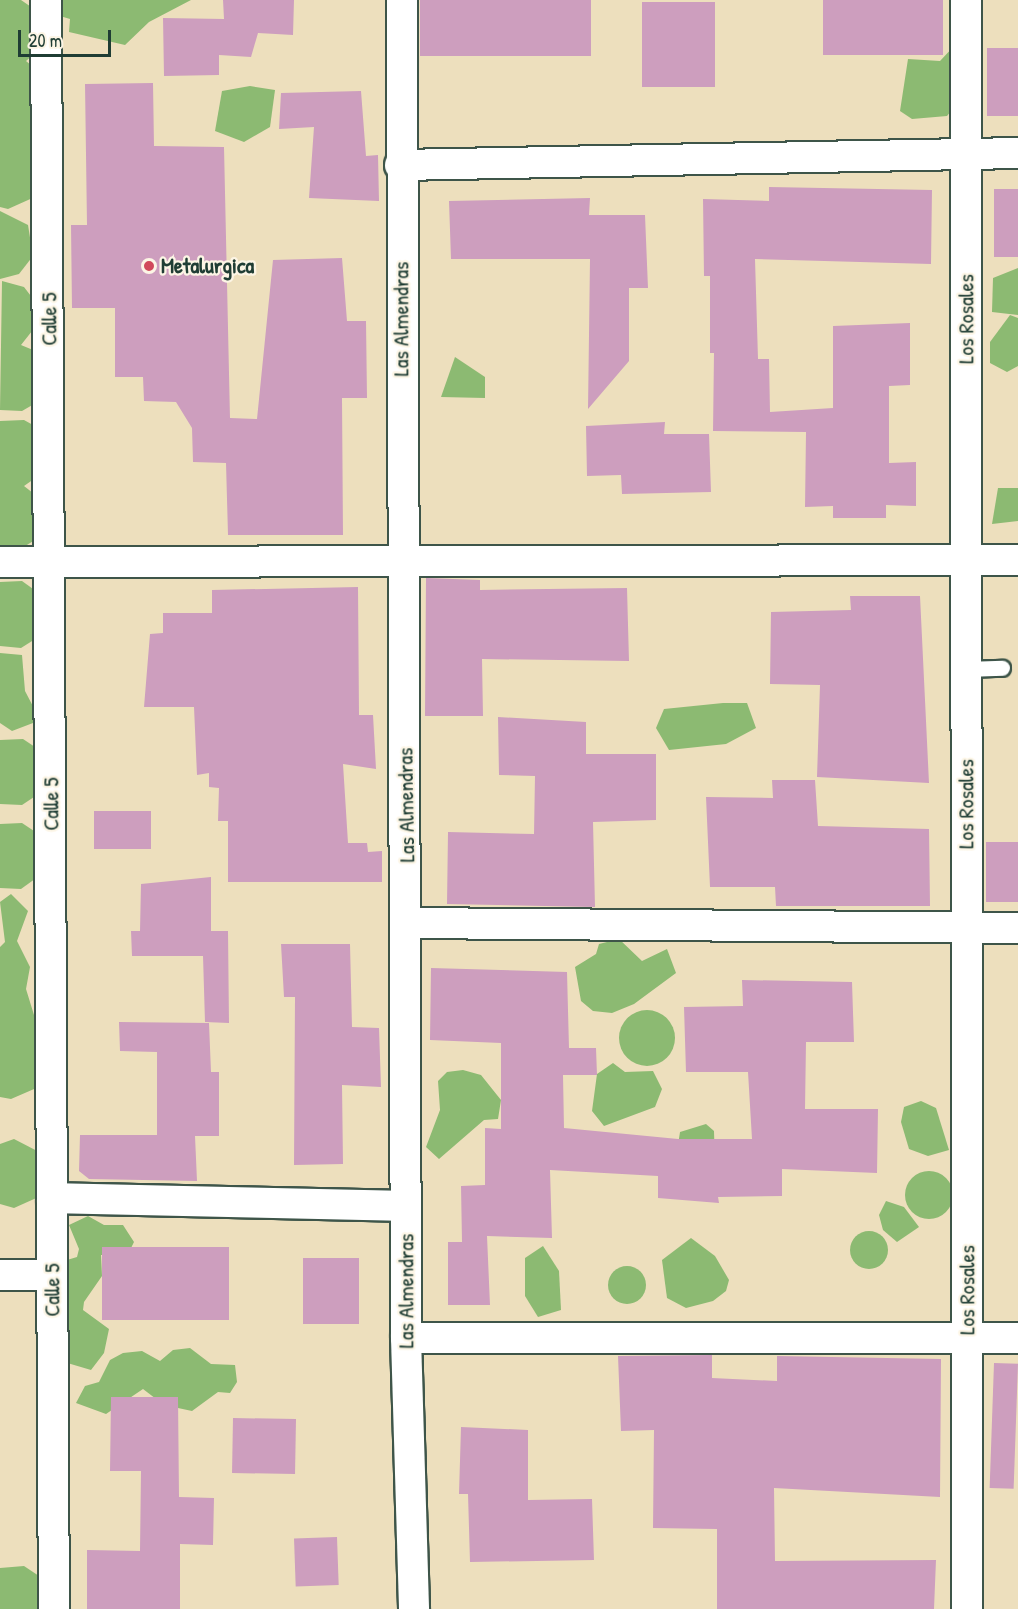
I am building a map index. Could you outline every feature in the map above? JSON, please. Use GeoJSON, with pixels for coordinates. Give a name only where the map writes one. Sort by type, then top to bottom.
{"type":"FeatureCollection","features":[{"type":"Feature","properties":{"kind":"street","name":"Calle 5"},"geometry":{"type":"LineString","coordinates":[[46,0],[51,562],[54,1609]]}},
{"type":"Feature","properties":{"kind":"street","name":"Las Almendras"},"geometry":{"type":"LineString","coordinates":[[402,0],[400,165],[407,923],[405,1338],[414,1609]]}},
{"type":"Feature","properties":{"kind":"street","name":"Los Rosales"},"geometry":{"type":"LineString","coordinates":[[966,0],[967,1609]]}},
{"type":"Feature","properties":{"kind":"street"},"geometry":{"type":"LineString","coordinates":[[400,165],[1018,153]]}},
{"type":"Feature","properties":{"kind":"street"},"geometry":{"type":"LineString","coordinates":[[0,562],[1018,560]]}},
{"type":"Feature","properties":{"kind":"street"},"geometry":{"type":"LineString","coordinates":[[407,923],[1018,928]]}},
{"type":"Feature","properties":{"kind":"street"},"geometry":{"type":"LineString","coordinates":[[52,1198],[405,1206]]}},
{"type":"Feature","properties":{"kind":"street"},"geometry":{"type":"LineString","coordinates":[[0,1275],[52,1275]]}},
{"type":"Feature","properties":{"kind":"street"},"geometry":{"type":"LineString","coordinates":[[405,1338],[1018,1338]]}},
{"type":"Feature","properties":{"kind":"lane"},"geometry":{"type":"LineString","coordinates":[[966,669],[1002,668]]}},
{"type":"Feature","properties":{"kind":"green space"},"geometry":{"type":"Polygon","coordinates":[[[0,0],[21,0],[37,11],[36,52],[26,61],[32,66],[37,196],[8,209],[0,207],[0,0]]]}},
{"type":"Feature","properties":{"kind":"green space"},"geometry":{"type":"Polygon","coordinates":[[[63,0],[191,0],[149,22],[125,45],[69,32],[70,19],[60,16],[63,0]]]}},
{"type":"Feature","properties":{"kind":"green space"},"geometry":{"type":"Polygon","coordinates":[[[956,44],[961,99],[947,116],[912,119],[900,111],[908,59],[940,61],[956,44]]]}},
{"type":"Feature","properties":{"kind":"green space"},"geometry":{"type":"Polygon","coordinates":[[[250,86],[275,90],[270,127],[244,142],[215,131],[222,91],[250,86]]]}},
{"type":"Feature","properties":{"kind":"green space"},"geometry":{"type":"Polygon","coordinates":[[[0,211],[28,225],[33,256],[19,274],[0,279],[0,211]]]}},
{"type":"Feature","properties":{"kind":"green space"},"geometry":{"type":"Polygon","coordinates":[[[1018,268],[1018,315],[992,312],[993,278],[1018,268]]]}},
{"type":"Feature","properties":{"kind":"green space"},"geometry":{"type":"Polygon","coordinates":[[[2,281],[24,287],[37,304],[36,326],[21,345],[33,350],[41,400],[22,411],[0,410],[2,281]]]}},
{"type":"Feature","properties":{"kind":"green space"},"geometry":{"type":"Polygon","coordinates":[[[1010,315],[1018,318],[1018,366],[1007,372],[990,363],[990,342],[1010,315]]]}},
{"type":"Feature","properties":{"kind":"green space"},"geometry":{"type":"Polygon","coordinates":[[[455,357],[485,377],[485,398],[441,397],[455,357]]]}},
{"type":"Feature","properties":{"kind":"green space"},"geometry":{"type":"Polygon","coordinates":[[[24,420],[33,425],[41,474],[24,486],[38,497],[38,538],[19,550],[0,550],[0,421],[24,420]]]}},
{"type":"Feature","properties":{"kind":"green space"},"geometry":{"type":"Polygon","coordinates":[[[998,488],[1018,488],[1018,521],[992,524],[998,488]]]}},
{"type":"Feature","properties":{"kind":"green space"},"geometry":{"type":"Polygon","coordinates":[[[22,581],[40,594],[40,636],[21,648],[0,646],[0,582],[22,581]]]}},
{"type":"Feature","properties":{"kind":"green space"},"geometry":{"type":"Polygon","coordinates":[[[0,653],[22,655],[25,691],[37,714],[33,723],[12,731],[0,723],[0,653]]]}},
{"type":"Feature","properties":{"kind":"green space"},"geometry":{"type":"Polygon","coordinates":[[[747,703],[756,728],[726,744],[669,750],[656,728],[664,709],[747,703]]]}},
{"type":"Feature","properties":{"kind":"green space"},"geometry":{"type":"Polygon","coordinates":[[[23,739],[41,751],[40,793],[22,805],[0,804],[0,740],[23,739]]]}},
{"type":"Feature","properties":{"kind":"green space"},"geometry":{"type":"Polygon","coordinates":[[[22,823],[40,835],[39,876],[21,889],[0,888],[0,824],[22,823]]]}},
{"type":"Feature","properties":{"kind":"green space"},"geometry":{"type":"Polygon","coordinates":[[[11,894],[28,911],[17,941],[30,967],[26,989],[38,1028],[35,1038],[42,1044],[41,1086],[11,1099],[0,1097],[0,947],[5,942],[0,902],[11,894]]]}},
{"type":"Feature","properties":{"kind":"green space"},"geometry":{"type":"Polygon","coordinates":[[[619,939],[642,961],[667,949],[676,973],[634,1004],[612,1013],[593,1011],[581,1001],[575,967],[596,954],[599,944],[619,939]]]}},
{"type":"Feature","properties":{"kind":"green space"},"geometry":{"type":"Polygon","coordinates":[[[641,1010],[653,1010],[663,1014],[671,1022],[675,1038],[671,1054],[663,1062],[653,1066],[641,1066],[631,1062],[623,1054],[619,1044],[619,1032],[623,1022],[631,1014],[641,1010]]]}},
{"type":"Feature","properties":{"kind":"green space"},"geometry":{"type":"Polygon","coordinates":[[[613,1063],[625,1072],[653,1071],[662,1089],[655,1107],[604,1126],[592,1111],[597,1074],[613,1063]]]}},
{"type":"Feature","properties":{"kind":"green space"},"geometry":{"type":"Polygon","coordinates":[[[463,1070],[481,1075],[501,1100],[498,1119],[484,1120],[439,1159],[426,1147],[440,1110],[438,1081],[447,1072],[463,1070]]]}},
{"type":"Feature","properties":{"kind":"green space"},"geometry":{"type":"Polygon","coordinates":[[[921,1101],[936,1108],[949,1150],[928,1156],[909,1149],[901,1122],[904,1107],[921,1101]]]}},
{"type":"Feature","properties":{"kind":"green space"},"geometry":{"type":"Polygon","coordinates":[[[706,1124],[714,1131],[715,1164],[678,1145],[680,1132],[706,1124]]]}},
{"type":"Feature","properties":{"kind":"green space"},"geometry":{"type":"Polygon","coordinates":[[[14,1139],[43,1154],[43,1195],[14,1208],[0,1204],[0,1144],[14,1139]]]}},
{"type":"Feature","properties":{"kind":"green space"},"geometry":{"type":"Polygon","coordinates":[[[929,1171],[946,1178],[953,1195],[946,1212],[929,1219],[912,1212],[905,1195],[912,1178],[929,1171]]]}},
{"type":"Feature","properties":{"kind":"green space"},"geometry":{"type":"Polygon","coordinates":[[[886,1201],[904,1207],[919,1227],[897,1242],[883,1230],[879,1215],[886,1201]]]}},
{"type":"Feature","properties":{"kind":"green space"},"geometry":{"type":"Polygon","coordinates":[[[88,1216],[104,1225],[123,1225],[134,1242],[128,1254],[101,1255],[102,1276],[84,1302],[83,1310],[109,1329],[104,1353],[91,1370],[64,1362],[67,1260],[77,1257],[79,1249],[69,1225],[88,1216]]]}},
{"type":"Feature","properties":{"kind":"green space"},"geometry":{"type":"Polygon","coordinates":[[[869,1231],[876,1232],[882,1237],[887,1243],[887,1257],[882,1263],[876,1268],[869,1269],[862,1268],[856,1263],[851,1257],[850,1250],[851,1243],[856,1237],[862,1232],[869,1231]]]}},
{"type":"Feature","properties":{"kind":"green space"},"geometry":{"type":"Polygon","coordinates":[[[691,1238],[715,1256],[729,1280],[726,1291],[713,1301],[686,1308],[667,1298],[662,1260],[691,1238]]]}},
{"type":"Feature","properties":{"kind":"green space"},"geometry":{"type":"Polygon","coordinates":[[[543,1246],[559,1271],[561,1310],[538,1317],[525,1296],[525,1258],[543,1246]]]}},
{"type":"Feature","properties":{"kind":"green space"},"geometry":{"type":"Polygon","coordinates":[[[627,1266],[640,1272],[646,1285],[640,1298],[627,1304],[614,1298],[608,1285],[614,1272],[627,1266]]]}},
{"type":"Feature","properties":{"kind":"green space"},"geometry":{"type":"Polygon","coordinates":[[[190,1348],[211,1364],[235,1365],[237,1382],[230,1393],[218,1392],[192,1411],[164,1405],[143,1389],[106,1414],[76,1403],[85,1386],[99,1382],[110,1360],[123,1353],[142,1351],[160,1361],[173,1350],[190,1348]]]}},
{"type":"Feature","properties":{"kind":"green space"},"geometry":{"type":"Polygon","coordinates":[[[24,1566],[42,1578],[47,1609],[0,1609],[0,1568],[24,1566]]]}},
{"type":"Feature","properties":{"kind":"building"},"geometry":{"type":"Polygon","coordinates":[[[223,0],[294,0],[293,35],[258,33],[251,57],[219,55],[219,75],[164,76],[163,18],[224,19],[223,0]]]}},
{"type":"Feature","properties":{"kind":"building"},"geometry":{"type":"Polygon","coordinates":[[[420,0],[591,0],[591,56],[420,56],[420,0]]]}},
{"type":"Feature","properties":{"kind":"building"},"geometry":{"type":"Polygon","coordinates":[[[823,0],[943,0],[943,55],[823,55],[823,0]]]}},
{"type":"Feature","properties":{"kind":"building"},"geometry":{"type":"Polygon","coordinates":[[[642,2],[715,2],[715,87],[642,87],[642,2]]]}},
{"type":"Feature","properties":{"kind":"building"},"geometry":{"type":"Polygon","coordinates":[[[987,48],[1018,48],[1018,116],[987,116],[987,48]]]}},
{"type":"Feature","properties":{"kind":"building"},"geometry":{"type":"Polygon","coordinates":[[[153,83],[154,146],[224,147],[230,418],[257,419],[273,260],[342,258],[347,321],[366,321],[367,398],[342,398],[343,535],[228,535],[226,463],[193,462],[192,428],[176,402],[144,401],[143,377],[115,377],[115,308],[72,308],[71,225],[87,225],[85,84],[153,83]]]}},
{"type":"Feature","properties":{"kind":"building"},"geometry":{"type":"Polygon","coordinates":[[[361,91],[366,156],[378,155],[379,201],[309,198],[314,127],[279,129],[281,93],[361,91]]]}},
{"type":"Feature","properties":{"kind":"building"},"geometry":{"type":"Polygon","coordinates":[[[769,187],[932,190],[931,264],[755,259],[758,359],[769,359],[770,412],[833,408],[833,326],[910,323],[910,385],[889,386],[889,463],[916,462],[916,506],[886,505],[886,518],[833,518],[833,506],[805,507],[806,432],[713,431],[714,353],[710,353],[710,276],[704,276],[703,199],[769,201],[769,187]]]}},
{"type":"Feature","properties":{"kind":"building"},"geometry":{"type":"Polygon","coordinates":[[[994,189],[1018,189],[1018,257],[994,257],[994,189]]]}},
{"type":"Feature","properties":{"kind":"building"},"geometry":{"type":"Polygon","coordinates":[[[590,198],[589,215],[645,215],[648,288],[629,288],[629,361],[588,409],[590,259],[451,259],[449,201],[590,198]]]}},
{"type":"Feature","properties":{"kind":"building"},"geometry":{"type":"Polygon","coordinates":[[[665,422],[664,434],[709,434],[711,492],[622,494],[621,475],[587,476],[586,426],[665,422]]]}},
{"type":"Feature","properties":{"kind":"building"},"geometry":{"type":"Polygon","coordinates":[[[426,578],[480,580],[480,590],[627,588],[629,661],[482,659],[483,716],[425,716],[426,578]]]}},
{"type":"Feature","properties":{"kind":"building"},"geometry":{"type":"Polygon","coordinates":[[[358,587],[359,715],[373,715],[376,769],[343,764],[348,843],[367,843],[368,852],[382,851],[382,882],[228,882],[228,821],[218,821],[219,788],[209,787],[209,773],[197,775],[194,707],[144,707],[150,634],[163,633],[163,613],[212,613],[212,590],[358,587]]]}},
{"type":"Feature","properties":{"kind":"building"},"geometry":{"type":"Polygon","coordinates":[[[850,596],[920,596],[929,783],[817,777],[820,685],[770,684],[771,612],[851,610],[850,596]]]}},
{"type":"Feature","properties":{"kind":"building"},"geometry":{"type":"Polygon","coordinates":[[[498,717],[586,722],[586,754],[656,754],[656,820],[593,822],[595,907],[447,904],[448,832],[534,834],[535,776],[499,775],[498,717]]]}},
{"type":"Feature","properties":{"kind":"building"},"geometry":{"type":"Polygon","coordinates":[[[772,780],[815,780],[818,826],[929,829],[930,906],[776,906],[775,887],[710,887],[706,797],[773,798],[772,780]]]}},
{"type":"Feature","properties":{"kind":"building"},"geometry":{"type":"Polygon","coordinates":[[[94,811],[151,811],[151,849],[94,849],[94,811]]]}},
{"type":"Feature","properties":{"kind":"building"},"geometry":{"type":"Polygon","coordinates":[[[986,842],[1018,842],[1018,902],[986,902],[986,842]]]}},
{"type":"Feature","properties":{"kind":"building"},"geometry":{"type":"Polygon","coordinates":[[[211,877],[211,931],[228,931],[229,1023],[205,1022],[203,956],[132,956],[131,931],[140,931],[141,884],[211,877]]]}},
{"type":"Feature","properties":{"kind":"building"},"geometry":{"type":"Polygon","coordinates":[[[281,944],[350,944],[352,1027],[379,1028],[381,1087],[342,1085],[343,1164],[294,1165],[295,997],[284,997],[281,944]]]}},
{"type":"Feature","properties":{"kind":"building"},"geometry":{"type":"Polygon","coordinates":[[[431,968],[567,972],[569,1048],[596,1048],[597,1075],[563,1075],[564,1128],[678,1139],[752,1139],[748,1072],[686,1072],[684,1007],[743,1006],[742,980],[852,982],[854,1042],[806,1042],[805,1109],[878,1109],[877,1173],[782,1169],[782,1196],[718,1197],[719,1203],[658,1198],[658,1176],[550,1170],[552,1238],[487,1236],[490,1305],[448,1305],[448,1242],[462,1242],[461,1186],[485,1185],[485,1128],[501,1129],[501,1043],[430,1040],[431,968]]]}},
{"type":"Feature","properties":{"kind":"building"},"geometry":{"type":"Polygon","coordinates":[[[119,1022],[209,1023],[211,1072],[219,1072],[219,1136],[195,1136],[197,1181],[89,1179],[79,1171],[80,1135],[157,1135],[157,1052],[120,1051],[119,1022]]]}},
{"type":"Feature","properties":{"kind":"building"},"geometry":{"type":"Polygon","coordinates":[[[102,1247],[229,1247],[229,1320],[102,1320],[102,1247]]]}},
{"type":"Feature","properties":{"kind":"building"},"geometry":{"type":"Polygon","coordinates":[[[303,1258],[359,1258],[359,1324],[303,1324],[303,1258]]]}},
{"type":"Feature","properties":{"kind":"building"},"geometry":{"type":"Polygon","coordinates":[[[712,1355],[712,1378],[777,1381],[777,1356],[941,1359],[940,1497],[774,1488],[775,1561],[936,1560],[934,1609],[717,1609],[717,1529],[653,1528],[654,1430],[621,1431],[618,1356],[712,1355]]]}},
{"type":"Feature","properties":{"kind":"building"},"geometry":{"type":"Polygon","coordinates":[[[994,1363],[1018,1364],[1014,1489],[990,1488],[994,1363]]]}},
{"type":"Feature","properties":{"kind":"building"},"geometry":{"type":"Polygon","coordinates":[[[111,1397],[178,1397],[179,1497],[214,1498],[213,1545],[180,1544],[180,1609],[87,1609],[87,1550],[140,1551],[141,1471],[110,1471],[111,1397]]]}},
{"type":"Feature","properties":{"kind":"building"},"geometry":{"type":"Polygon","coordinates":[[[233,1418],[296,1419],[295,1474],[232,1473],[233,1418]]]}},
{"type":"Feature","properties":{"kind":"building"},"geometry":{"type":"Polygon","coordinates":[[[461,1427],[528,1430],[528,1500],[592,1499],[594,1560],[470,1562],[468,1494],[459,1494],[461,1427]]]}},
{"type":"Feature","properties":{"kind":"building"},"geometry":{"type":"Polygon","coordinates":[[[337,1537],[339,1585],[296,1586],[294,1539],[337,1537]]]}},
{"type":"Feature","properties":{"kind":"place","name":"Metalurgica"},"geometry":{"type":"Point","coordinates":[149,266]}}]}
